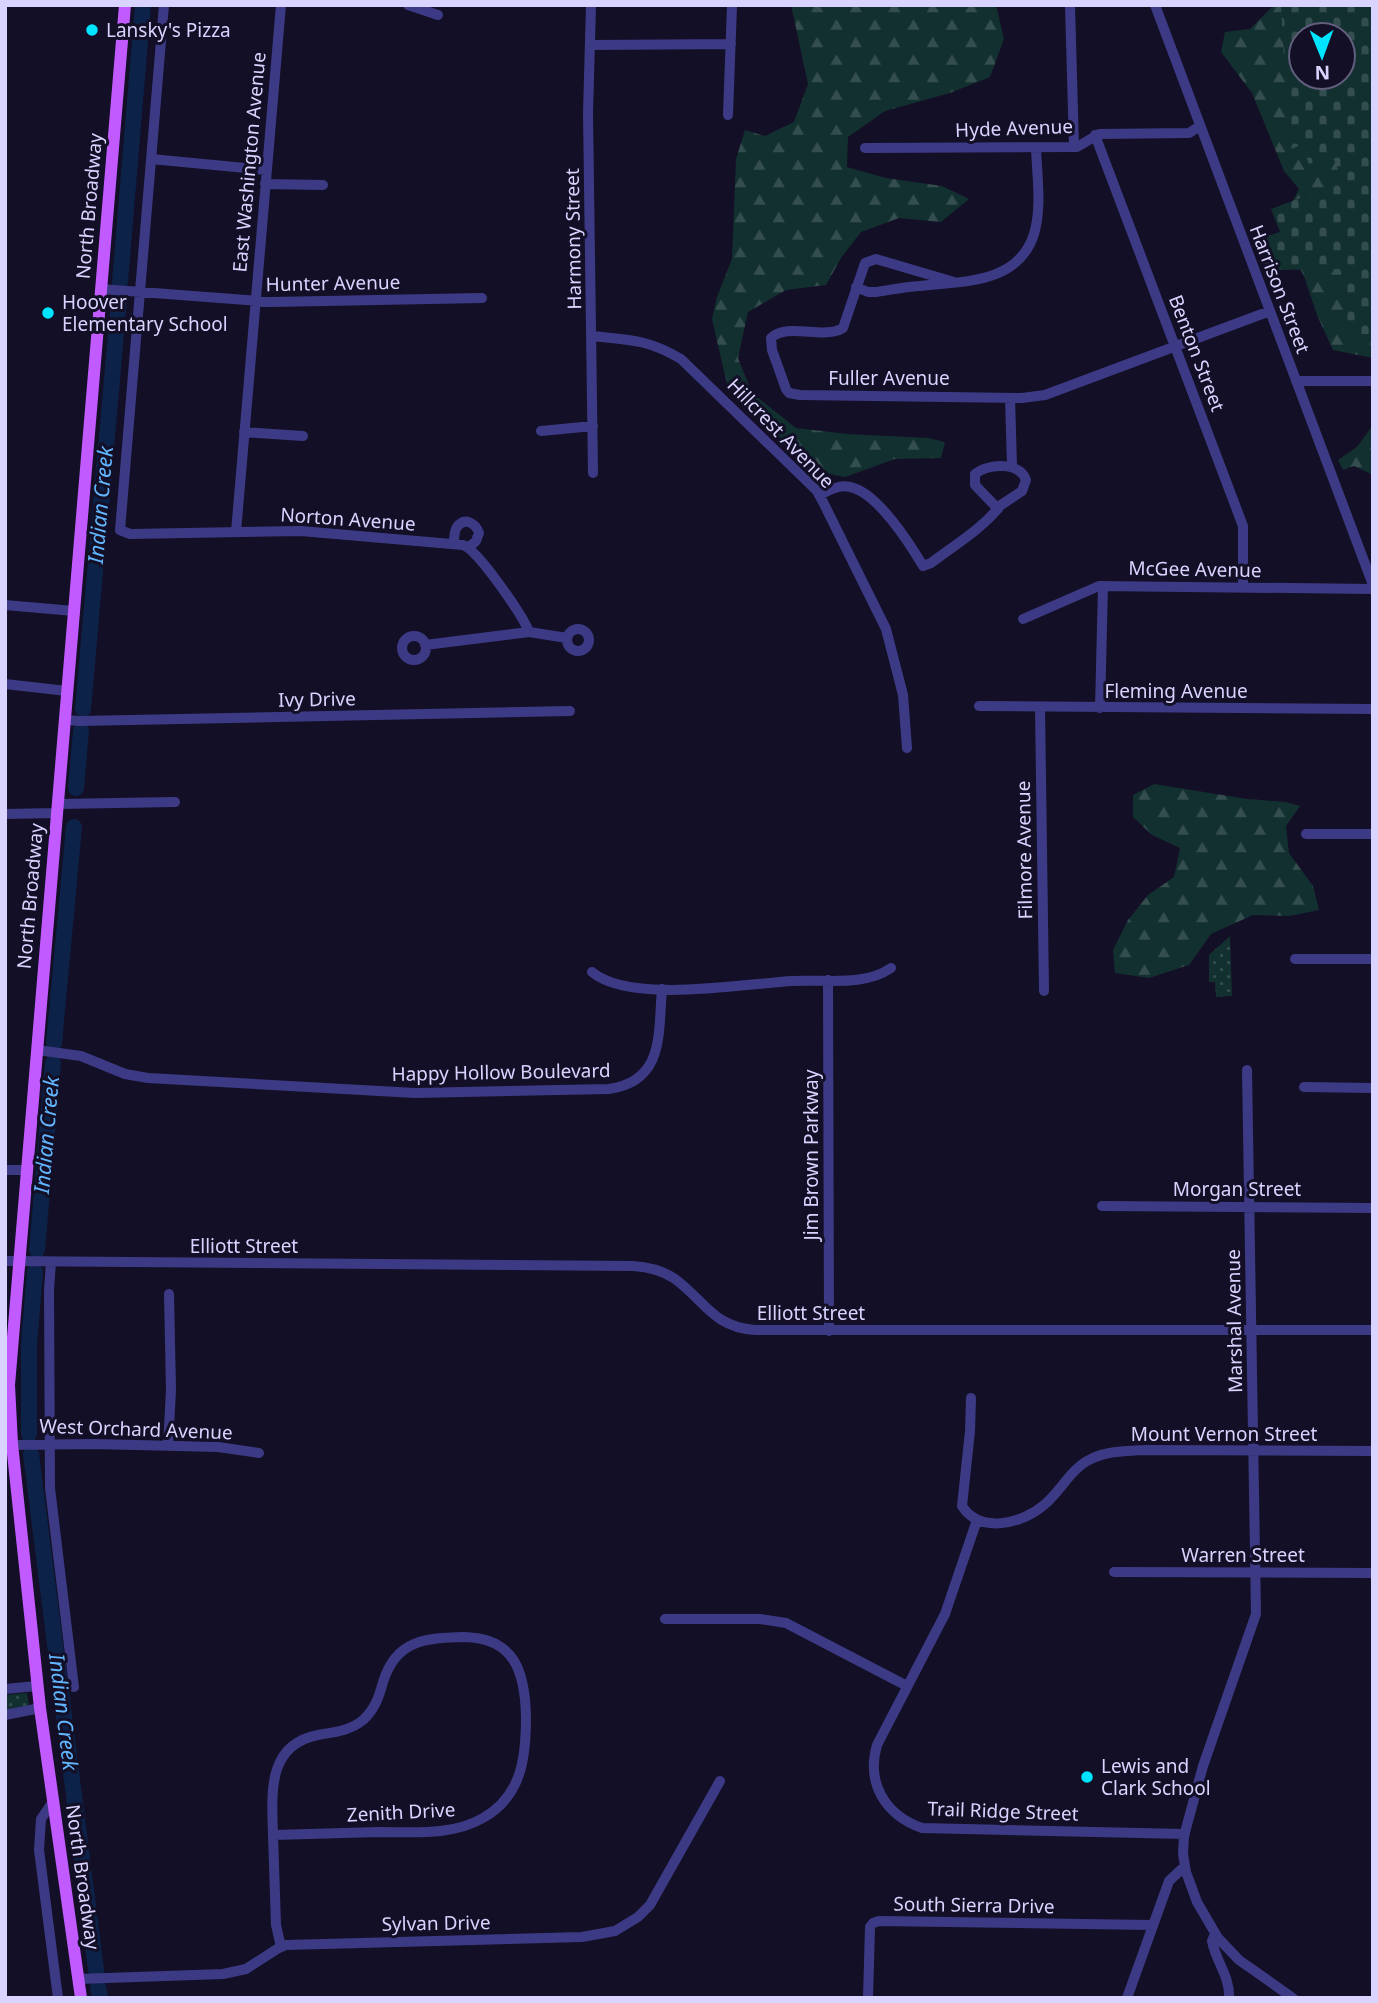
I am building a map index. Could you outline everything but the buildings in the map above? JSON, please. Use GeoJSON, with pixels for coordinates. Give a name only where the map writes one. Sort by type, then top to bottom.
{"type":"FeatureCollection","features":[{"type":"Feature","properties":{"kind":"main road","name":"North Broadway"},"geometry":{"type":"LineString","coordinates":[[81,1998],[52,1803],[8,1444],[9,1374],[12,1261],[27,1170],[125,5]]}},
{"type":"Feature","properties":{"kind":"street"},"geometry":{"type":"LineString","coordinates":[[141,292],[164,5]]}},
{"type":"Feature","properties":{"kind":"street","name":"East Washington Avenue"},"geometry":{"type":"LineString","coordinates":[[236,531],[281,5]]}},
{"type":"Feature","properties":{"kind":"street"},"geometry":{"type":"LineString","coordinates":[[408,5],[438,15]]}},
{"type":"Feature","properties":{"kind":"street","name":"Harmony Street"},"geometry":{"type":"LineString","coordinates":[[591,5],[588,113],[593,473]]}},
{"type":"Feature","properties":{"kind":"street"},"geometry":{"type":"LineString","coordinates":[[728,115],[732,5]]}},
{"type":"Feature","properties":{"kind":"street"},"geometry":{"type":"LineString","coordinates":[[1070,5],[1074,147]]}},
{"type":"Feature","properties":{"kind":"street","name":"Harrison Street"},"geometry":{"type":"LineString","coordinates":[[1155,5],[1373,587]]}},
{"type":"Feature","properties":{"kind":"street"},"geometry":{"type":"LineString","coordinates":[[591,45],[731,44]]}},
{"type":"Feature","properties":{"kind":"street","name":"Hyde Avenue"},"geometry":{"type":"LineString","coordinates":[[866,148],[1074,147],[1096,135],[1189,133],[1200,126]]}},
{"type":"Feature","properties":{"kind":"street","name":"Benton Street"},"geometry":{"type":"LineString","coordinates":[[1096,135],[1243,526],[1243,587]]}},
{"type":"Feature","properties":{"kind":"street"},"geometry":{"type":"LineString","coordinates":[[856,286],[868,292],[876,292],[986,278],[1005,271],[1028,247],[1034,234],[1038,214],[1036,148]]}},
{"type":"Feature","properties":{"kind":"street"},"geometry":{"type":"LineString","coordinates":[[151,159],[266,170]]}},
{"type":"Feature","properties":{"kind":"street"},"geometry":{"type":"LineString","coordinates":[[265,184],[323,185]]}},
{"type":"Feature","properties":{"kind":"street","name":"Fuller Avenue"},"geometry":{"type":"LineString","coordinates":[[954,282],[876,259],[865,263],[846,323],[839,331],[781,332],[771,338],[772,350],[789,393],[1010,398],[1045,396],[1270,311]]}},
{"type":"Feature","properties":{"kind":"street","name":"Hunter Avenue"},"geometry":{"type":"LineString","coordinates":[[101,289],[255,301],[482,298]]}},
{"type":"Feature","properties":{"kind":"street","name":"Norton Avenue"},"geometry":{"type":"LineString","coordinates":[[141,292],[120,530],[130,534],[301,531],[469,547]]}},
{"type":"Feature","properties":{"kind":"street","name":"Hillcrest Avenue"},"geometry":{"type":"LineString","coordinates":[[592,336],[645,342],[681,359],[819,495],[886,629],[903,695],[907,748]]}},
{"type":"Feature","properties":{"kind":"street"},"geometry":{"type":"LineString","coordinates":[[1296,381],[1373,381]]}},
{"type":"Feature","properties":{"kind":"street"},"geometry":{"type":"LineString","coordinates":[[1010,398],[1012,466]]}},
{"type":"Feature","properties":{"kind":"street"},"geometry":{"type":"LineString","coordinates":[[541,431],[593,426]]}},
{"type":"Feature","properties":{"kind":"street"},"geometry":{"type":"LineString","coordinates":[[244,432],[303,436]]}},
{"type":"Feature","properties":{"kind":"street"},"geometry":{"type":"LineString","coordinates":[[819,495],[842,486],[863,493],[897,527],[923,566],[931,564],[987,522],[998,509],[1023,491],[1026,485],[1025,476],[1018,468],[1012,466],[985,469],[975,474],[975,485],[998,509]]}},
{"type":"Feature","properties":{"kind":"street"},"geometry":{"type":"LineString","coordinates":[[454,544],[455,529],[458,525],[471,522],[475,525],[478,533],[476,541],[469,547],[524,620],[529,632]]}},
{"type":"Feature","properties":{"kind":"street"},"geometry":{"type":"LineString","coordinates":[[1100,708],[1103,586]]}},
{"type":"Feature","properties":{"kind":"street","name":"McGee Avenue"},"geometry":{"type":"LineString","coordinates":[[1023,619],[1078,594],[1103,586],[1373,587]]}},
{"type":"Feature","properties":{"kind":"street"},"geometry":{"type":"LineString","coordinates":[[5,605],[74,611]]}},
{"type":"Feature","properties":{"kind":"street"},"geometry":{"type":"LineString","coordinates":[[425,645],[529,632],[567,638]]}},
{"type":"Feature","properties":{"kind":"street"},"geometry":{"type":"LineString","coordinates":[[5,684],[67,691]]}},
{"type":"Feature","properties":{"kind":"street","name":"Fleming Avenue"},"geometry":{"type":"LineString","coordinates":[[979,706],[1373,709]]}},
{"type":"Feature","properties":{"kind":"street","name":"Filmore Avenue"},"geometry":{"type":"LineString","coordinates":[[1040,707],[1044,991]]}},
{"type":"Feature","properties":{"kind":"street","name":"Ivy Drive"},"geometry":{"type":"LineString","coordinates":[[65,720],[570,711]]}},
{"type":"Feature","properties":{"kind":"street"},"geometry":{"type":"LineString","coordinates":[[5,814],[175,803]]}},
{"type":"Feature","properties":{"kind":"street"},"geometry":{"type":"LineString","coordinates":[[1306,834],[1373,834]]}},
{"type":"Feature","properties":{"kind":"street"},"geometry":{"type":"LineString","coordinates":[[1295,959],[1373,959]]}},
{"type":"Feature","properties":{"kind":"street"},"geometry":{"type":"LineString","coordinates":[[592,972],[611,984],[698,990],[782,981],[873,977],[891,968]]}},
{"type":"Feature","properties":{"kind":"street","name":"Jim Brown Parkway"},"geometry":{"type":"LineString","coordinates":[[828,980],[829,1331]]}},
{"type":"Feature","properties":{"kind":"street","name":"Happy Hollow Boulevard"},"geometry":{"type":"LineString","coordinates":[[37,1050],[81,1056],[125,1074],[148,1078],[415,1093],[609,1089],[630,1085],[639,1080],[651,1066],[656,1049],[663,989]]}},
{"type":"Feature","properties":{"kind":"street","name":"Marshal Avenue"},"geometry":{"type":"LineString","coordinates":[[1215,1934],[1197,1902],[1185,1866],[1185,1834],[1209,1746],[1256,1614],[1247,1070]]}},
{"type":"Feature","properties":{"kind":"street"},"geometry":{"type":"LineString","coordinates":[[1304,1087],[1373,1088]]}},
{"type":"Feature","properties":{"kind":"street"},"geometry":{"type":"LineString","coordinates":[[5,1170],[27,1170]]}},
{"type":"Feature","properties":{"kind":"street","name":"Morgan Street"},"geometry":{"type":"LineString","coordinates":[[1102,1206],[1373,1208]]}},
{"type":"Feature","properties":{"kind":"street","name":"Elliott Street"},"geometry":{"type":"LineString","coordinates":[[12,1261],[646,1267],[669,1276],[688,1290],[713,1315],[733,1326],[755,1330],[1373,1330]]}},
{"type":"Feature","properties":{"kind":"street"},"geometry":{"type":"LineString","coordinates":[[51,1262],[48,1443],[52,1511],[74,1687]]}},
{"type":"Feature","properties":{"kind":"street"},"geometry":{"type":"LineString","coordinates":[[168,1446],[171,1390],[169,1294]]}},
{"type":"Feature","properties":{"kind":"street"},"geometry":{"type":"LineString","coordinates":[[971,1398],[962,1506],[976,1520]]}},
{"type":"Feature","properties":{"kind":"street","name":"West Orchard Avenue"},"geometry":{"type":"LineString","coordinates":[[8,1444],[233,1448],[259,1453]]}},
{"type":"Feature","properties":{"kind":"street","name":"Mount Vernon Street"},"geometry":{"type":"LineString","coordinates":[[976,1520],[994,1524],[1015,1520],[1031,1513],[1054,1496],[1084,1463],[1102,1455],[1144,1450],[1373,1451]]}},
{"type":"Feature","properties":{"kind":"street","name":"Trail Ridge Street"},"geometry":{"type":"LineString","coordinates":[[976,1520],[952,1599],[877,1745],[873,1769],[876,1786],[884,1802],[910,1824],[922,1828],[1185,1834]]}},
{"type":"Feature","properties":{"kind":"street","name":"Warren Street"},"geometry":{"type":"LineString","coordinates":[[1114,1572],[1373,1573]]}},
{"type":"Feature","properties":{"kind":"street"},"geometry":{"type":"LineString","coordinates":[[665,1619],[750,1618],[786,1623],[907,1686]]}},
{"type":"Feature","properties":{"kind":"street","name":"Zenith Drive"},"geometry":{"type":"LineString","coordinates":[[273,1835],[440,1831],[467,1826],[493,1812],[512,1791],[525,1756],[525,1686],[512,1657],[497,1645],[475,1637],[432,1638],[407,1647],[389,1666],[375,1705],[363,1720],[343,1730],[303,1740],[288,1750],[274,1776],[272,1793],[273,1835],[276,1925],[281,1947]]}},
{"type":"Feature","properties":{"kind":"street"},"geometry":{"type":"LineString","coordinates":[[5,1689],[37,1686]]}},
{"type":"Feature","properties":{"kind":"street"},"geometry":{"type":"LineString","coordinates":[[5,1715],[40,1708]]}},
{"type":"Feature","properties":{"kind":"street","name":"Sylvan Drive"},"geometry":{"type":"LineString","coordinates":[[281,1947],[582,1937],[615,1931],[638,1917],[650,1905],[720,1781]]}},
{"type":"Feature","properties":{"kind":"street"},"geometry":{"type":"LineString","coordinates":[[52,1803],[41,1819],[39,1850],[58,1998]]}},
{"type":"Feature","properties":{"kind":"street"},"geometry":{"type":"LineString","coordinates":[[1127,1998],[1169,1881],[1185,1866]]}},
{"type":"Feature","properties":{"kind":"street","name":"South Sierra Drive"},"geometry":{"type":"LineString","coordinates":[[868,1998],[870,1927],[879,1921],[1152,1925]]}},
{"type":"Feature","properties":{"kind":"street"},"geometry":{"type":"LineString","coordinates":[[1228,1998],[1227,1975],[1215,1954],[1212,1941],[1215,1934],[1239,1960],[1293,1998]]}},
{"type":"Feature","properties":{"kind":"street"},"geometry":{"type":"LineString","coordinates":[[78,1979],[223,1974],[246,1969],[281,1947]]}},
{"type":"Feature","properties":{"kind":"green space"},"geometry":{"type":"Polygon","coordinates":[[[791,5],[996,5],[1004,39],[990,77],[950,93],[885,111],[848,137],[847,167],[886,178],[942,186],[969,199],[941,222],[899,218],[861,232],[841,258],[826,285],[786,290],[748,312],[738,358],[752,393],[796,428],[847,434],[928,438],[945,442],[941,458],[895,459],[845,477],[806,469],[727,384],[712,319],[717,297],[732,259],[736,159],[745,130],[765,136],[794,122],[808,84],[791,5]]]}},
{"type":"Feature","properties":{"kind":"green space"},"geometry":{"type":"Polygon","coordinates":[[[1274,5],[1373,5],[1373,358],[1333,350],[1317,315],[1304,276],[1283,235],[1285,216],[1299,189],[1284,171],[1252,93],[1221,52],[1225,32],[1250,29],[1274,5]]]}},
{"type":"Feature","properties":{"kind":"green space"},"geometry":{"type":"Polygon","coordinates":[[[1281,5],[1373,5],[1373,334],[1345,334],[1341,269],[1267,270],[1256,240],[1280,232],[1271,209],[1343,182],[1332,155],[1309,164],[1301,145],[1289,150],[1281,5]]]}},
{"type":"Feature","properties":{"kind":"green space"},"geometry":{"type":"Polygon","coordinates":[[[1373,425],[1373,475],[1354,466],[1343,470],[1338,460],[1357,447],[1373,425]]]}},
{"type":"Feature","properties":{"kind":"green space"},"geometry":{"type":"Polygon","coordinates":[[[1154,784],[1300,806],[1286,826],[1289,853],[1313,886],[1319,910],[1290,916],[1253,915],[1211,934],[1189,965],[1149,978],[1115,973],[1113,950],[1128,920],[1148,895],[1174,877],[1180,848],[1152,835],[1133,817],[1133,795],[1154,784]]]}},
{"type":"Feature","properties":{"kind":"green space"},"geometry":{"type":"Polygon","coordinates":[[[1230,936],[1232,996],[1216,997],[1215,982],[1209,982],[1209,955],[1230,936]]]}},
{"type":"Feature","properties":{"kind":"green space"},"geometry":{"type":"Polygon","coordinates":[[[27,1693],[29,1705],[5,1710],[5,1695],[27,1693]]]}},
{"type":"Feature","properties":{"kind":"waterway","name":"Indian Creek"},"geometry":{"type":"LineString","coordinates":[[120,282],[143,5]]}},
{"type":"Feature","properties":{"kind":"waterway","name":"Indian Creek"},"geometry":{"type":"LineString","coordinates":[[83,709],[119,300]]}},
{"type":"Feature","properties":{"kind":"waterway","name":"Indian Creek"},"geometry":{"type":"LineString","coordinates":[[76,788],[81,731]]}},
{"type":"Feature","properties":{"kind":"waterway","name":"Indian Creek"},"geometry":{"type":"LineString","coordinates":[[54,1043],[74,827]]}},
{"type":"Feature","properties":{"kind":"waterway","name":"Indian Creek"},"geometry":{"type":"LineString","coordinates":[[37,1250],[53,1063]]}},
{"type":"Feature","properties":{"kind":"waterway","name":"Indian Creek"},"geometry":{"type":"LineString","coordinates":[[29,1434],[29,1344],[35,1272]]}},
{"type":"Feature","properties":{"kind":"waterway","name":"Indian Creek"},"geometry":{"type":"LineString","coordinates":[[31,1454],[96,1970]]}},
{"type":"Feature","properties":{"kind":"waterway","name":"Indian Creek"},"geometry":{"type":"LineString","coordinates":[[98,1986],[100,1998]]}},
{"type":"Feature","properties":{"kind":"place","name":"Lansky's Pizza"},"geometry":{"type":"Point","coordinates":[92,30]}},
{"type":"Feature","properties":{"kind":"place","name":"Hoover Elementary School"},"geometry":{"type":"Point","coordinates":[48,313]}},
{"type":"Feature","properties":{"kind":"place","name":"Lewis and Clark School"},"geometry":{"type":"Point","coordinates":[1087,1777]}}]}
